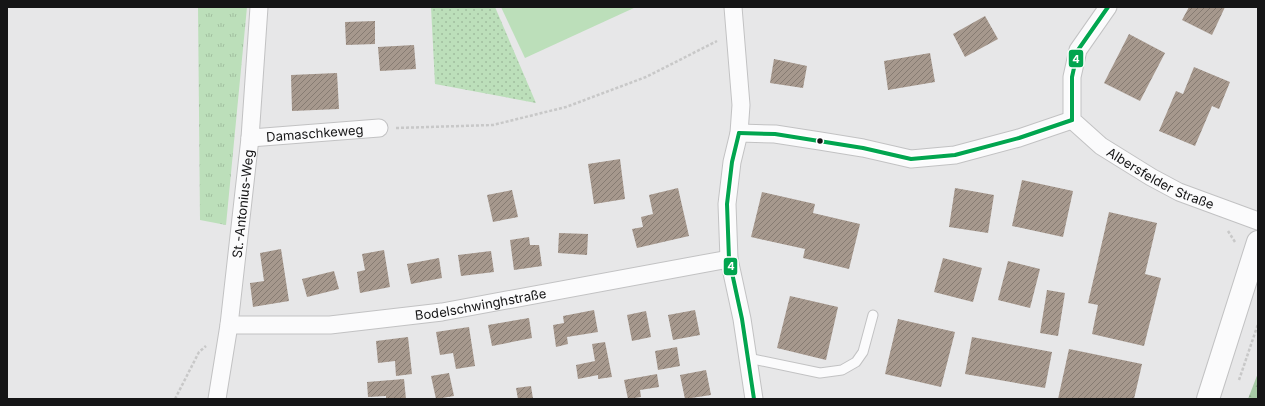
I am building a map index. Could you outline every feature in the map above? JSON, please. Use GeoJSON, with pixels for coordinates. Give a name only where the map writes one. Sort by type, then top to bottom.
{"type":"FeatureCollection","features":[{"type":"Feature","properties":{"kind":"street","name":"St.-Antonius-Weg"},"geometry":{"type":"LineString","coordinates":[[217,399],[229,325],[250,138],[259,7]]}},
{"type":"Feature","properties":{"kind":"street"},"geometry":{"type":"LineString","coordinates":[[733,7],[741,105],[739,133],[732,162],[727,204],[729,259],[742,319],[754,399]]}},
{"type":"Feature","properties":{"kind":"street"},"geometry":{"type":"LineString","coordinates":[[739,133],[775,134],[863,148],[911,159],[955,155],[1019,138],[1072,120],[1072,77],[1078,50],[1108,7]]}},
{"type":"Feature","properties":{"kind":"street","name":"Albersfelder Straße"},"geometry":{"type":"LineString","coordinates":[[1072,120],[1101,146],[1179,192],[1258,221]]}},
{"type":"Feature","properties":{"kind":"street","name":"Damaschkeweg"},"geometry":{"type":"LineString","coordinates":[[250,138],[379,128]]}},
{"type":"Feature","properties":{"kind":"street"},"geometry":{"type":"LineString","coordinates":[[1208,399],[1258,242]]}},
{"type":"Feature","properties":{"kind":"street","name":"Bodelschwinghstraße"},"geometry":{"type":"LineString","coordinates":[[229,325],[330,325],[442,312],[729,259]]}},
{"type":"Feature","properties":{"kind":"lane"},"geometry":{"type":"LineString","coordinates":[[748,358],[820,373],[842,370],[856,362],[863,352],[873,315]]}},
{"type":"Feature","properties":{"kind":"path"},"geometry":{"type":"LineString","coordinates":[[379,128],[492,125],[566,107],[646,77],[735,31]]}},
{"type":"Feature","properties":{"kind":"path"},"geometry":{"type":"LineString","coordinates":[[1237,385],[1258,324]]}},
{"type":"Feature","properties":{"kind":"path"},"geometry":{"type":"LineString","coordinates":[[175,399],[198,352],[229,325]]}},
{"type":"Feature","properties":{"kind":"green space"},"geometry":{"type":"Polygon","coordinates":[[[198,7],[247,7],[226,225],[200,220],[198,7]]]}},
{"type":"Feature","properties":{"kind":"green space"},"geometry":{"type":"Polygon","coordinates":[[[431,7],[495,7],[536,103],[435,84],[431,7]]]}},
{"type":"Feature","properties":{"kind":"green space"},"geometry":{"type":"Polygon","coordinates":[[[501,7],[636,7],[525,58],[501,7]]]}},
{"type":"Feature","properties":{"kind":"green space"},"geometry":{"type":"Polygon","coordinates":[[[1258,373],[1258,399],[1248,399],[1258,373]]]}},
{"type":"Feature","properties":{"kind":"building"},"geometry":{"type":"Polygon","coordinates":[[[1189,7],[1225,7],[1212,35],[1182,20],[1189,7]]]}},
{"type":"Feature","properties":{"kind":"building"},"geometry":{"type":"Polygon","coordinates":[[[985,16],[998,39],[965,57],[953,34],[985,16]]]}},
{"type":"Feature","properties":{"kind":"building"},"geometry":{"type":"Polygon","coordinates":[[[375,21],[375,44],[346,45],[345,22],[375,21]]]}},
{"type":"Feature","properties":{"kind":"building"},"geometry":{"type":"Polygon","coordinates":[[[1129,34],[1165,53],[1140,101],[1104,83],[1129,34]]]}},
{"type":"Feature","properties":{"kind":"building"},"geometry":{"type":"Polygon","coordinates":[[[414,45],[416,69],[380,71],[378,47],[414,45]]]}},
{"type":"Feature","properties":{"kind":"building"},"geometry":{"type":"Polygon","coordinates":[[[930,53],[935,82],[888,90],[884,61],[930,53]]]}},
{"type":"Feature","properties":{"kind":"building"},"geometry":{"type":"Polygon","coordinates":[[[774,59],[807,66],[803,88],[770,83],[774,59]]]}},
{"type":"Feature","properties":{"kind":"building"},"geometry":{"type":"Polygon","coordinates":[[[1194,67],[1230,82],[1219,109],[1212,106],[1195,146],[1159,131],[1176,91],[1183,94],[1194,67]]]}},
{"type":"Feature","properties":{"kind":"building"},"geometry":{"type":"Polygon","coordinates":[[[337,73],[339,109],[292,111],[291,75],[337,73]]]}},
{"type":"Feature","properties":{"kind":"building"},"geometry":{"type":"Polygon","coordinates":[[[620,159],[625,199],[594,204],[588,164],[620,159]]]}},
{"type":"Feature","properties":{"kind":"building"},"geometry":{"type":"Polygon","coordinates":[[[1022,180],[1073,191],[1063,237],[1012,226],[1022,180]]]}},
{"type":"Feature","properties":{"kind":"building"},"geometry":{"type":"Polygon","coordinates":[[[678,188],[689,236],[637,248],[632,229],[643,227],[641,217],[653,214],[649,195],[678,188]]]}},
{"type":"Feature","properties":{"kind":"building"},"geometry":{"type":"Polygon","coordinates":[[[955,188],[994,195],[988,233],[949,227],[955,188]]]}},
{"type":"Feature","properties":{"kind":"building"},"geometry":{"type":"Polygon","coordinates":[[[512,190],[518,217],[493,222],[487,195],[512,190]]]}},
{"type":"Feature","properties":{"kind":"building"},"geometry":{"type":"Polygon","coordinates":[[[762,192],[815,204],[813,213],[860,224],[849,269],[803,258],[805,249],[751,237],[762,192]]]}},
{"type":"Feature","properties":{"kind":"building"},"geometry":{"type":"Polygon","coordinates":[[[1109,212],[1157,223],[1145,274],[1161,278],[1144,346],[1092,334],[1098,305],[1088,303],[1109,212]]]}},
{"type":"Feature","properties":{"kind":"building"},"geometry":{"type":"Polygon","coordinates":[[[559,233],[588,234],[587,255],[558,253],[559,233]]]}},
{"type":"Feature","properties":{"kind":"building"},"geometry":{"type":"Polygon","coordinates":[[[529,237],[530,245],[539,245],[542,266],[514,270],[510,240],[529,237]]]}},
{"type":"Feature","properties":{"kind":"building"},"geometry":{"type":"Polygon","coordinates":[[[281,249],[289,301],[253,307],[250,283],[264,281],[260,253],[281,249]]]}},
{"type":"Feature","properties":{"kind":"building"},"geometry":{"type":"Polygon","coordinates":[[[384,250],[390,287],[360,293],[357,272],[365,270],[362,254],[384,250]]]}},
{"type":"Feature","properties":{"kind":"building"},"geometry":{"type":"Polygon","coordinates":[[[491,251],[494,272],[461,276],[458,255],[491,251]]]}},
{"type":"Feature","properties":{"kind":"building"},"geometry":{"type":"Polygon","coordinates":[[[439,258],[442,278],[411,284],[407,264],[439,258]]]}},
{"type":"Feature","properties":{"kind":"building"},"geometry":{"type":"Polygon","coordinates":[[[943,258],[982,268],[973,302],[934,292],[943,258]]]}},
{"type":"Feature","properties":{"kind":"building"},"geometry":{"type":"Polygon","coordinates":[[[1008,261],[1040,269],[1030,308],[998,300],[1008,261]]]}},
{"type":"Feature","properties":{"kind":"building"},"geometry":{"type":"Polygon","coordinates":[[[334,271],[339,289],[307,297],[302,279],[334,271]]]}},
{"type":"Feature","properties":{"kind":"building"},"geometry":{"type":"Polygon","coordinates":[[[1047,290],[1065,293],[1058,336],[1040,333],[1047,290]]]}},
{"type":"Feature","properties":{"kind":"building"},"geometry":{"type":"Polygon","coordinates":[[[790,296],[838,307],[826,360],[777,348],[790,296]]]}},
{"type":"Feature","properties":{"kind":"building"},"geometry":{"type":"Polygon","coordinates":[[[594,310],[598,332],[567,337],[568,344],[556,347],[553,325],[564,323],[563,316],[594,310]]]}},
{"type":"Feature","properties":{"kind":"building"},"geometry":{"type":"Polygon","coordinates":[[[695,310],[700,335],[673,340],[668,315],[695,310]]]}},
{"type":"Feature","properties":{"kind":"building"},"geometry":{"type":"Polygon","coordinates":[[[646,311],[651,337],[632,341],[627,315],[646,311]]]}},
{"type":"Feature","properties":{"kind":"building"},"geometry":{"type":"Polygon","coordinates":[[[529,318],[532,338],[492,346],[488,325],[529,318]]]}},
{"type":"Feature","properties":{"kind":"building"},"geometry":{"type":"Polygon","coordinates":[[[898,319],[955,332],[941,387],[885,374],[898,319]]]}},
{"type":"Feature","properties":{"kind":"building"},"geometry":{"type":"Polygon","coordinates":[[[469,327],[475,366],[456,369],[453,353],[440,355],[436,332],[469,327]]]}},
{"type":"Feature","properties":{"kind":"building"},"geometry":{"type":"Polygon","coordinates":[[[408,337],[412,374],[396,376],[395,361],[378,363],[376,341],[408,337]]]}},
{"type":"Feature","properties":{"kind":"building"},"geometry":{"type":"Polygon","coordinates":[[[972,337],[1052,352],[1045,388],[965,374],[972,337]]]}},
{"type":"Feature","properties":{"kind":"building"},"geometry":{"type":"Polygon","coordinates":[[[605,342],[612,377],[598,379],[598,375],[578,379],[576,365],[595,361],[592,344],[605,342]]]}},
{"type":"Feature","properties":{"kind":"building"},"geometry":{"type":"Polygon","coordinates":[[[677,347],[680,366],[658,370],[655,351],[677,347]]]}},
{"type":"Feature","properties":{"kind":"building"},"geometry":{"type":"Polygon","coordinates":[[[1069,349],[1142,364],[1134,399],[1058,399],[1069,349]]]}},
{"type":"Feature","properties":{"kind":"building"},"geometry":{"type":"Polygon","coordinates":[[[706,370],[711,395],[685,399],[680,375],[706,370]]]}},
{"type":"Feature","properties":{"kind":"building"},"geometry":{"type":"Polygon","coordinates":[[[449,373],[454,396],[436,399],[431,376],[449,373]]]}},
{"type":"Feature","properties":{"kind":"building"},"geometry":{"type":"Polygon","coordinates":[[[657,374],[659,387],[640,390],[641,397],[628,399],[624,380],[657,374]]]}},
{"type":"Feature","properties":{"kind":"building"},"geometry":{"type":"Polygon","coordinates":[[[404,379],[406,399],[386,399],[386,396],[368,397],[367,382],[404,379]]]}},
{"type":"Feature","properties":{"kind":"building"},"geometry":{"type":"Polygon","coordinates":[[[531,386],[533,399],[518,399],[516,388],[531,386]]]}},
{"type":"Feature","properties":{"kind":"transit line","name":"4"},"geometry":{"type":"LineString","coordinates":[[1072,120],[1072,77],[1078,50],[1108,7]]}},
{"type":"Feature","properties":{"kind":"transit line","name":"4"},"geometry":{"type":"LineString","coordinates":[[739,133],[775,134],[863,148],[911,159],[955,155],[1019,138],[1072,120]]}},
{"type":"Feature","properties":{"kind":"transit line","name":"4"},"geometry":{"type":"LineString","coordinates":[[739,133],[732,162],[727,204],[729,259],[742,319],[754,399]]}}]}
